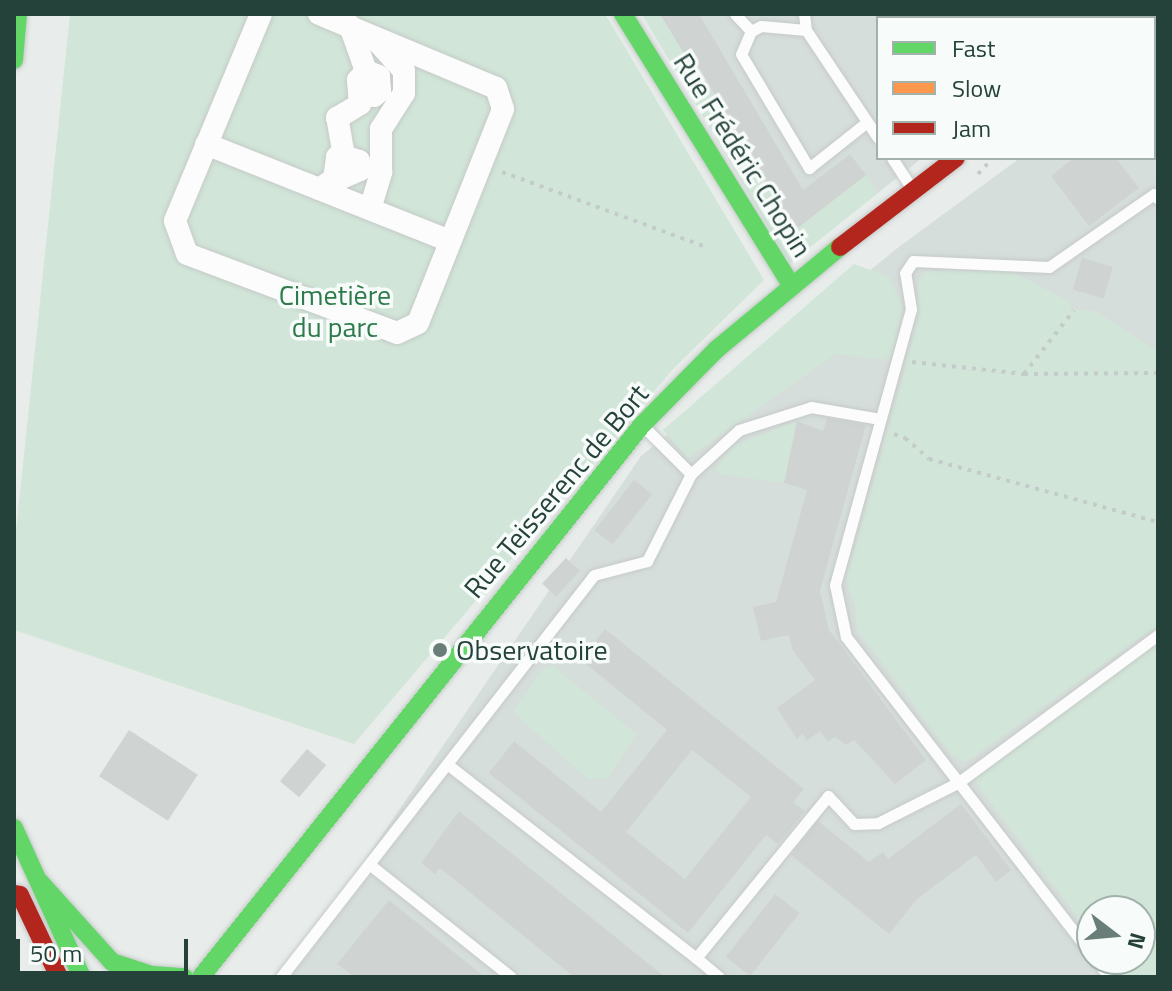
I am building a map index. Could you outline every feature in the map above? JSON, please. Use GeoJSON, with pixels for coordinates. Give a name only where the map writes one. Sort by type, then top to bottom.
{"type":"FeatureCollection","features":[{"type":"Feature","properties":{"kind":"street"},"geometry":{"type":"LineString","coordinates":[[14,60],[18,14]]}},
{"type":"Feature","properties":{"kind":"street"},"geometry":{"type":"LineString","coordinates":[[261,14],[175,221],[187,254],[397,333],[418,323],[503,109],[496,88],[323,15]]}},
{"type":"Feature","properties":{"kind":"street","name":"Rue Frédéric Chopin"},"geometry":{"type":"LineString","coordinates":[[623,14],[791,285]]}},
{"type":"Feature","properties":{"kind":"street"},"geometry":{"type":"LineString","coordinates":[[319,189],[358,128],[361,117],[357,102],[380,91],[379,76],[366,71],[350,26]]}},
{"type":"Feature","properties":{"kind":"street"},"geometry":{"type":"LineString","coordinates":[[370,209],[381,172],[381,129],[404,93],[404,71],[372,36]]}},
{"type":"Feature","properties":{"kind":"street"},"geometry":{"type":"LineString","coordinates":[[206,144],[450,241]]}},
{"type":"Feature","properties":{"kind":"street","name":"Rue Teisserenc de Bort"},"geometry":{"type":"LineString","coordinates":[[201,977],[220,949],[642,425],[717,349],[791,285],[953,160]]}},
{"type":"Feature","properties":{"kind":"street"},"geometry":{"type":"LineString","coordinates":[[14,828],[82,977]]}},
{"type":"Feature","properties":{"kind":"street"},"geometry":{"type":"LineString","coordinates":[[40,882],[112,962],[152,975],[184,977]]}},
{"type":"Feature","properties":{"kind":"street"},"geometry":{"type":"LineString","coordinates":[[14,894],[20,895],[59,977]]}},
{"type":"Feature","properties":{"kind":"street"},"geometry":{"type":"LineString","coordinates":[[14,919],[39,977]]}},
{"type":"Feature","properties":{"kind":"street","name":"Rue Teisserenc de Bort"},"geometry":{"type":"LineString","coordinates":[[184,977],[220,949]]}},
{"type":"Feature","properties":{"kind":"lane"},"geometry":{"type":"LineString","coordinates":[[735,14],[751,31]]}},
{"type":"Feature","properties":{"kind":"lane"},"geometry":{"type":"LineString","coordinates":[[804,14],[806,30],[876,135]]}},
{"type":"Feature","properties":{"kind":"lane"},"geometry":{"type":"LineString","coordinates":[[806,30],[761,26],[751,31],[741,54],[809,168],[867,122]]}},
{"type":"Feature","properties":{"kind":"lane"},"geometry":{"type":"LineString","coordinates":[[893,160],[913,191]]}},
{"type":"Feature","properties":{"kind":"lane"},"geometry":{"type":"LineString","coordinates":[[1076,935],[846,637],[835,585],[911,309],[905,273],[913,261],[1049,267],[1157,194]]}},
{"type":"Feature","properties":{"kind":"lane"},"geometry":{"type":"LineString","coordinates":[[286,975],[594,575],[647,561],[691,474],[739,430],[811,407],[879,424]]}},
{"type":"Feature","properties":{"kind":"lane"},"geometry":{"type":"LineString","coordinates":[[642,425],[691,474]]}},
{"type":"Feature","properties":{"kind":"lane"},"geometry":{"type":"LineString","coordinates":[[696,958],[828,796],[854,824],[878,823],[959,782],[1158,635]]}},
{"type":"Feature","properties":{"kind":"lane"},"geometry":{"type":"LineString","coordinates":[[447,764],[719,977]]}},
{"type":"Feature","properties":{"kind":"lane"},"geometry":{"type":"LineString","coordinates":[[369,864],[511,977]]}},
{"type":"Feature","properties":{"kind":"path"},"geometry":{"type":"LineString","coordinates":[[975,176],[991,160]]}},
{"type":"Feature","properties":{"kind":"path"},"geometry":{"type":"LineString","coordinates":[[481,164],[706,247]]}},
{"type":"Feature","properties":{"kind":"path"},"geometry":{"type":"LineString","coordinates":[[1024,374],[1074,310]]}},
{"type":"Feature","properties":{"kind":"path"},"geometry":{"type":"LineString","coordinates":[[896,361],[1024,374],[1158,373]]}},
{"type":"Feature","properties":{"kind":"path"},"geometry":{"type":"LineString","coordinates":[[879,424],[905,438],[929,459],[1158,522]]}},
{"type":"Feature","properties":{"kind":"shaded area"},"geometry":{"type":"Polygon","coordinates":[[[642,14],[979,14],[876,16],[876,160],[919,160],[790,263],[642,14]]]}},
{"type":"Feature","properties":{"kind":"shaded area"},"geometry":{"type":"Polygon","coordinates":[[[1158,45],[1158,977],[285,977],[641,456],[900,246],[1017,160],[1156,160],[1158,45]]]}},
{"type":"Feature","properties":{"kind":"green space","name":"Cimetière du parc"},"geometry":{"type":"Polygon","coordinates":[[[70,14],[605,14],[764,280],[673,369],[354,744],[14,630],[14,550],[70,14]]]}},
{"type":"Feature","properties":{"kind":"green space"},"geometry":{"type":"Polygon","coordinates":[[[642,14],[660,14],[795,230],[866,175],[878,193],[790,263],[642,14]]]}},
{"type":"Feature","properties":{"kind":"green space"},"geometry":{"type":"Polygon","coordinates":[[[854,264],[889,277],[902,307],[891,360],[835,354],[688,458],[663,430],[854,264]]]}},
{"type":"Feature","properties":{"kind":"green space"},"geometry":{"type":"Polygon","coordinates":[[[926,271],[1011,271],[1070,302],[1070,310],[1096,311],[1158,352],[1158,625],[966,762],[951,754],[857,629],[855,605],[846,580],[918,322],[919,282],[926,271]]]}},
{"type":"Feature","properties":{"kind":"green space"},"geometry":{"type":"Polygon","coordinates":[[[797,421],[784,483],[720,474],[716,468],[733,446],[797,421]]]}},
{"type":"Feature","properties":{"kind":"green space"},"geometry":{"type":"Polygon","coordinates":[[[1158,638],[1158,977],[1122,975],[1156,975],[1156,895],[1076,895],[1076,915],[975,781],[979,770],[1158,638]]]}},
{"type":"Feature","properties":{"kind":"green space"},"geometry":{"type":"Polygon","coordinates":[[[553,666],[636,734],[608,778],[588,779],[513,712],[543,669],[553,666]]]}},
{"type":"Feature","properties":{"kind":"building"},"geometry":{"type":"Polygon","coordinates":[[[660,14],[699,14],[803,190],[850,154],[866,175],[795,230],[691,54],[686,57],[660,14]]]}},
{"type":"Feature","properties":{"kind":"building"},"geometry":{"type":"Polygon","coordinates":[[[1071,160],[1118,160],[1139,188],[1089,226],[1051,176],[1071,160]]]}},
{"type":"Feature","properties":{"kind":"building"},"geometry":{"type":"Polygon","coordinates":[[[1082,258],[1113,267],[1104,299],[1073,290],[1082,258]]]}},
{"type":"Feature","properties":{"kind":"building"},"geometry":{"type":"Polygon","coordinates":[[[827,418],[866,425],[820,591],[829,630],[926,760],[895,784],[854,740],[846,745],[835,737],[828,742],[820,731],[807,741],[803,734],[797,739],[777,708],[815,680],[792,649],[789,635],[761,641],[753,607],[776,602],[807,490],[784,483],[797,421],[823,431],[827,418]]]}},
{"type":"Feature","properties":{"kind":"building"},"geometry":{"type":"Polygon","coordinates":[[[634,480],[652,494],[613,545],[595,530],[634,480]]]}},
{"type":"Feature","properties":{"kind":"building"},"geometry":{"type":"Polygon","coordinates":[[[566,558],[580,571],[556,597],[542,584],[566,558]]]}},
{"type":"Feature","properties":{"kind":"building"},"geometry":{"type":"Polygon","coordinates":[[[605,629],[804,789],[793,802],[805,811],[778,844],[766,835],[688,933],[489,773],[514,741],[601,812],[667,730],[580,659],[605,629]],[[692,750],[626,832],[685,879],[751,797],[692,750]]]}},
{"type":"Feature","properties":{"kind":"building"},"geometry":{"type":"Polygon","coordinates":[[[129,730],[198,775],[168,821],[99,776],[129,730]]]}},
{"type":"Feature","properties":{"kind":"building"},"geometry":{"type":"Polygon","coordinates":[[[307,749],[326,765],[299,797],[280,781],[307,749]]]}},
{"type":"Feature","properties":{"kind":"building"},"geometry":{"type":"Polygon","coordinates":[[[961,804],[1011,870],[996,882],[976,855],[917,899],[889,934],[791,855],[818,821],[869,862],[883,852],[888,859],[961,804]]]}},
{"type":"Feature","properties":{"kind":"building"},"geometry":{"type":"Polygon","coordinates":[[[459,811],[665,977],[574,977],[440,868],[435,874],[421,863],[459,811]]]}},
{"type":"Feature","properties":{"kind":"building"},"geometry":{"type":"Polygon","coordinates":[[[775,894],[799,913],[750,976],[726,957],[775,894]]]}},
{"type":"Feature","properties":{"kind":"building"},"geometry":{"type":"Polygon","coordinates":[[[389,900],[485,977],[354,977],[337,964],[389,900]]]}},
{"type":"Feature","properties":{"kind":"traffic: fast"},"geometry":{"type":"LineString","coordinates":[[14,60],[18,14]]}},
{"type":"Feature","properties":{"kind":"traffic: fast"},"geometry":{"type":"LineString","coordinates":[[623,14],[791,285]]}},
{"type":"Feature","properties":{"kind":"traffic: fast"},"geometry":{"type":"LineString","coordinates":[[201,977],[642,425],[717,349],[840,247]]}},
{"type":"Feature","properties":{"kind":"traffic: fast"},"geometry":{"type":"LineString","coordinates":[[14,828],[82,977]]}},
{"type":"Feature","properties":{"kind":"traffic: fast"},"geometry":{"type":"LineString","coordinates":[[40,882],[112,962],[152,975],[184,977]]}},
{"type":"Feature","properties":{"kind":"traffic: jam"},"geometry":{"type":"LineString","coordinates":[[840,247],[953,160]]}},
{"type":"Feature","properties":{"kind":"traffic: jam"},"geometry":{"type":"LineString","coordinates":[[14,894],[20,895],[59,977]]}},
{"type":"Feature","properties":{"kind":"place","name":"Observatoire"},"geometry":{"type":"Point","coordinates":[440,650]}}]}
